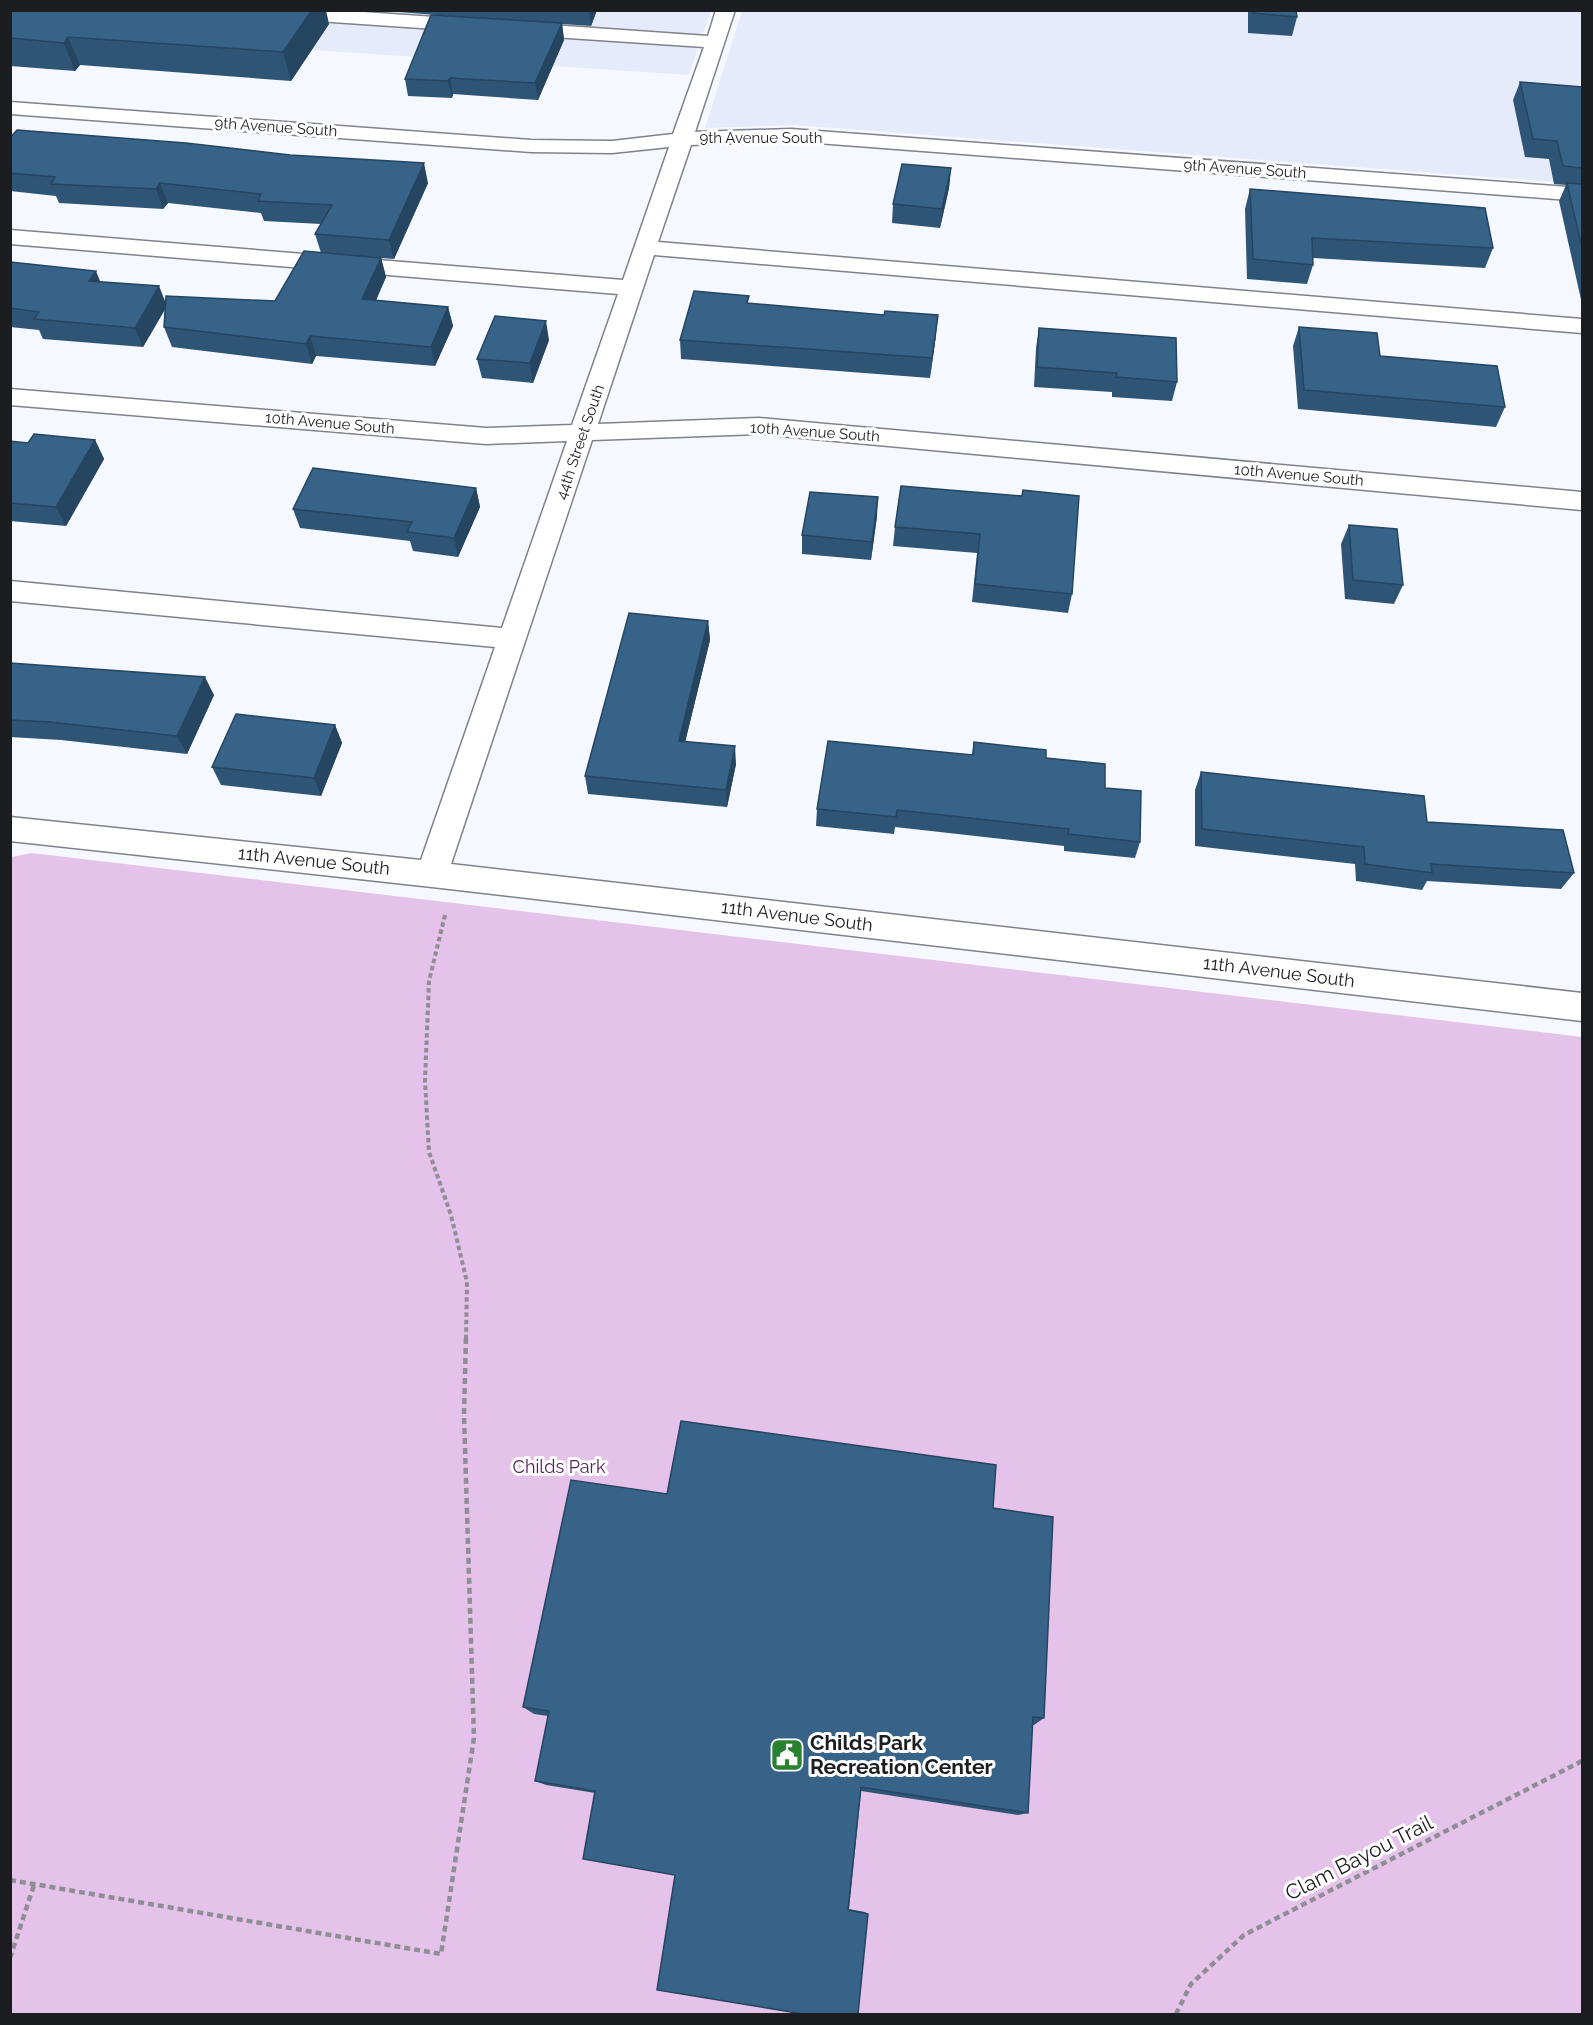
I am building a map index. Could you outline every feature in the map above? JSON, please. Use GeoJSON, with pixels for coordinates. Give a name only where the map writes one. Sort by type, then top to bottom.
{"type":"FeatureCollection","features":[{"type":"Feature","properties":{"kind":"street"},"geometry":{"type":"LineString","coordinates":[[241,10],[716,42]]}},
{"type":"Feature","properties":{"kind":"street","name":"44th Street South"},"geometry":{"type":"LineString","coordinates":[[443,875],[512,639],[647,248],[726,10]]}},
{"type":"Feature","properties":{"kind":"street","name":"9th Avenue South"},"geometry":{"type":"LineString","coordinates":[[10,108],[531,146],[612,147],[684,139],[791,135],[1582,195]]}},
{"type":"Feature","properties":{"kind":"street"},"geometry":{"type":"LineString","coordinates":[[10,237],[633,288]]}},
{"type":"Feature","properties":{"kind":"street"},"geometry":{"type":"LineString","coordinates":[[647,248],[1582,326]]}},
{"type":"Feature","properties":{"kind":"street","name":"10th Avenue South"},"geometry":{"type":"LineString","coordinates":[[10,397],[486,436],[759,426],[1582,501]]}},
{"type":"Feature","properties":{"kind":"street"},"geometry":{"type":"LineString","coordinates":[[10,591],[512,639]]}},
{"type":"Feature","properties":{"kind":"street","name":"11th Avenue South"},"geometry":{"type":"LineString","coordinates":[[10,829],[443,875],[1582,1007]]}},
{"type":"Feature","properties":{"kind":"path"},"geometry":{"type":"LineString","coordinates":[[10,1880],[441,1954],[474,1738],[465,1415],[467,1282],[451,1215],[429,1152],[425,1081],[429,981],[443,875]]}},
{"type":"Feature","properties":{"kind":"path","name":"Clam Bayou Trail"},"geometry":{"type":"LineString","coordinates":[[1176,2014],[1191,1984],[1244,1935],[1582,1761]]}},
{"type":"Feature","properties":{"kind":"path"},"geometry":{"type":"LineString","coordinates":[[10,1958],[34,1884]]}},
{"type":"Feature","properties":{"kind":"shaded area"},"geometry":{"type":"Polygon","coordinates":[[[10,11],[711,11],[689,75],[11,30],[10,11]]]}},
{"type":"Feature","properties":{"kind":"shaded area"},"geometry":{"type":"Polygon","coordinates":[[[742,11],[1582,11],[1582,184],[794,125],[705,128],[742,11]]]}},
{"type":"Feature","properties":{"kind":"green space","name":"Childs Park"},"geometry":{"type":"Polygon","coordinates":[[[32,853],[1582,1037],[1582,2014],[11,2014],[11,857],[32,853]]]}},
{"type":"Feature","properties":{"kind":"building"},"geometry":{"type":"Polygon","coordinates":[[[10,10],[312,10],[283,52],[68,37],[64,43],[10,38],[10,10]]]}},
{"type":"Feature","properties":{"kind":"building"},"geometry":{"type":"Polygon","coordinates":[[[1253,10],[1296,10],[1297,17],[1253,13],[1253,10]]]}},
{"type":"Feature","properties":{"kind":"building"},"geometry":{"type":"Polygon","coordinates":[[[431,15],[562,23],[535,83],[450,78],[448,81],[405,79],[431,15]]]}},
{"type":"Feature","properties":{"kind":"building"},"geometry":{"type":"Polygon","coordinates":[[[1520,82],[1582,87],[1582,168],[1563,166],[1557,141],[1533,139],[1520,82]]]}},
{"type":"Feature","properties":{"kind":"building"},"geometry":{"type":"Polygon","coordinates":[[[17,130],[186,143],[290,155],[424,163],[389,240],[315,234],[332,205],[258,201],[261,194],[160,183],[156,189],[51,184],[55,177],[10,173],[10,138],[17,130]]]}},
{"type":"Feature","properties":{"kind":"building"},"geometry":{"type":"Polygon","coordinates":[[[902,164],[951,168],[942,209],[893,204],[902,164]]]}},
{"type":"Feature","properties":{"kind":"building"},"geometry":{"type":"Polygon","coordinates":[[[1567,183],[1582,184],[1582,248],[1567,183]]]}},
{"type":"Feature","properties":{"kind":"building"},"geometry":{"type":"Polygon","coordinates":[[[1250,189],[1485,208],[1493,248],[1312,238],[1313,265],[1253,259],[1250,189]]]}},
{"type":"Feature","properties":{"kind":"building"},"geometry":{"type":"Polygon","coordinates":[[[304,251],[381,258],[362,299],[448,307],[431,347],[310,336],[306,344],[164,327],[166,296],[275,301],[304,251]]]}},
{"type":"Feature","properties":{"kind":"building"},"geometry":{"type":"Polygon","coordinates":[[[10,262],[96,271],[89,281],[159,286],[135,328],[34,319],[39,312],[10,308],[10,262]]]}},
{"type":"Feature","properties":{"kind":"building"},"geometry":{"type":"Polygon","coordinates":[[[694,291],[749,296],[747,303],[884,315],[885,311],[938,315],[932,358],[680,340],[694,291]]]}},
{"type":"Feature","properties":{"kind":"building"},"geometry":{"type":"Polygon","coordinates":[[[495,316],[546,321],[530,363],[477,359],[495,316]]]}},
{"type":"Feature","properties":{"kind":"building"},"geometry":{"type":"Polygon","coordinates":[[[1299,327],[1377,333],[1380,356],[1497,366],[1505,407],[1304,390],[1299,327]]]}},
{"type":"Feature","properties":{"kind":"building"},"geometry":{"type":"Polygon","coordinates":[[[1039,328],[1176,338],[1177,382],[1116,377],[1117,373],[1037,367],[1039,328]]]}},
{"type":"Feature","properties":{"kind":"building"},"geometry":{"type":"Polygon","coordinates":[[[34,434],[95,440],[56,507],[10,503],[10,441],[28,443],[34,434]]]}},
{"type":"Feature","properties":{"kind":"building"},"geometry":{"type":"Polygon","coordinates":[[[313,468],[476,488],[454,538],[407,532],[412,522],[293,509],[313,468]]]}},
{"type":"Feature","properties":{"kind":"building"},"geometry":{"type":"Polygon","coordinates":[[[901,486],[1022,496],[1023,490],[1079,496],[1072,594],[975,584],[980,534],[895,527],[901,486]]]}},
{"type":"Feature","properties":{"kind":"building"},"geometry":{"type":"Polygon","coordinates":[[[810,492],[878,497],[872,542],[802,535],[810,492]]]}},
{"type":"Feature","properties":{"kind":"building"},"geometry":{"type":"Polygon","coordinates":[[[1349,525],[1397,529],[1403,585],[1353,580],[1349,525]]]}},
{"type":"Feature","properties":{"kind":"building"},"geometry":{"type":"Polygon","coordinates":[[[629,613],[708,621],[679,741],[735,746],[726,790],[585,776],[629,613]]]}},
{"type":"Feature","properties":{"kind":"building"},"geometry":{"type":"Polygon","coordinates":[[[10,663],[205,677],[177,736],[50,722],[10,720],[10,663]]]}},
{"type":"Feature","properties":{"kind":"building"},"geometry":{"type":"Polygon","coordinates":[[[236,714],[335,725],[314,778],[212,767],[236,714]]]}},
{"type":"Feature","properties":{"kind":"building"},"geometry":{"type":"Polygon","coordinates":[[[828,741],[973,755],[974,742],[1046,750],[1046,758],[1105,764],[1105,788],[1141,791],[1140,842],[1068,834],[1069,829],[897,810],[896,817],[817,809],[828,741]]]}},
{"type":"Feature","properties":{"kind":"building"},"geometry":{"type":"Polygon","coordinates":[[[1201,772],[1424,796],[1427,822],[1563,830],[1574,873],[1431,864],[1432,873],[1365,864],[1364,847],[1202,829],[1201,772]]]}},
{"type":"Feature","properties":{"kind":"building","name":"Childs Park Recreation Center"},"geometry":{"type":"Polygon","coordinates":[[[681,1421],[996,1465],[993,1508],[1053,1517],[1044,1718],[1033,1717],[1028,1813],[861,1787],[848,1910],[868,1914],[858,2014],[803,2014],[657,1990],[675,1875],[583,1859],[595,1791],[535,1781],[549,1711],[523,1707],[571,1480],[667,1494],[681,1421]]]}},
{"type":"Feature","properties":{"kind":"place","name":"Childs Park Recreation Center"},"geometry":{"type":"Point","coordinates":[787,1755]}}]}
